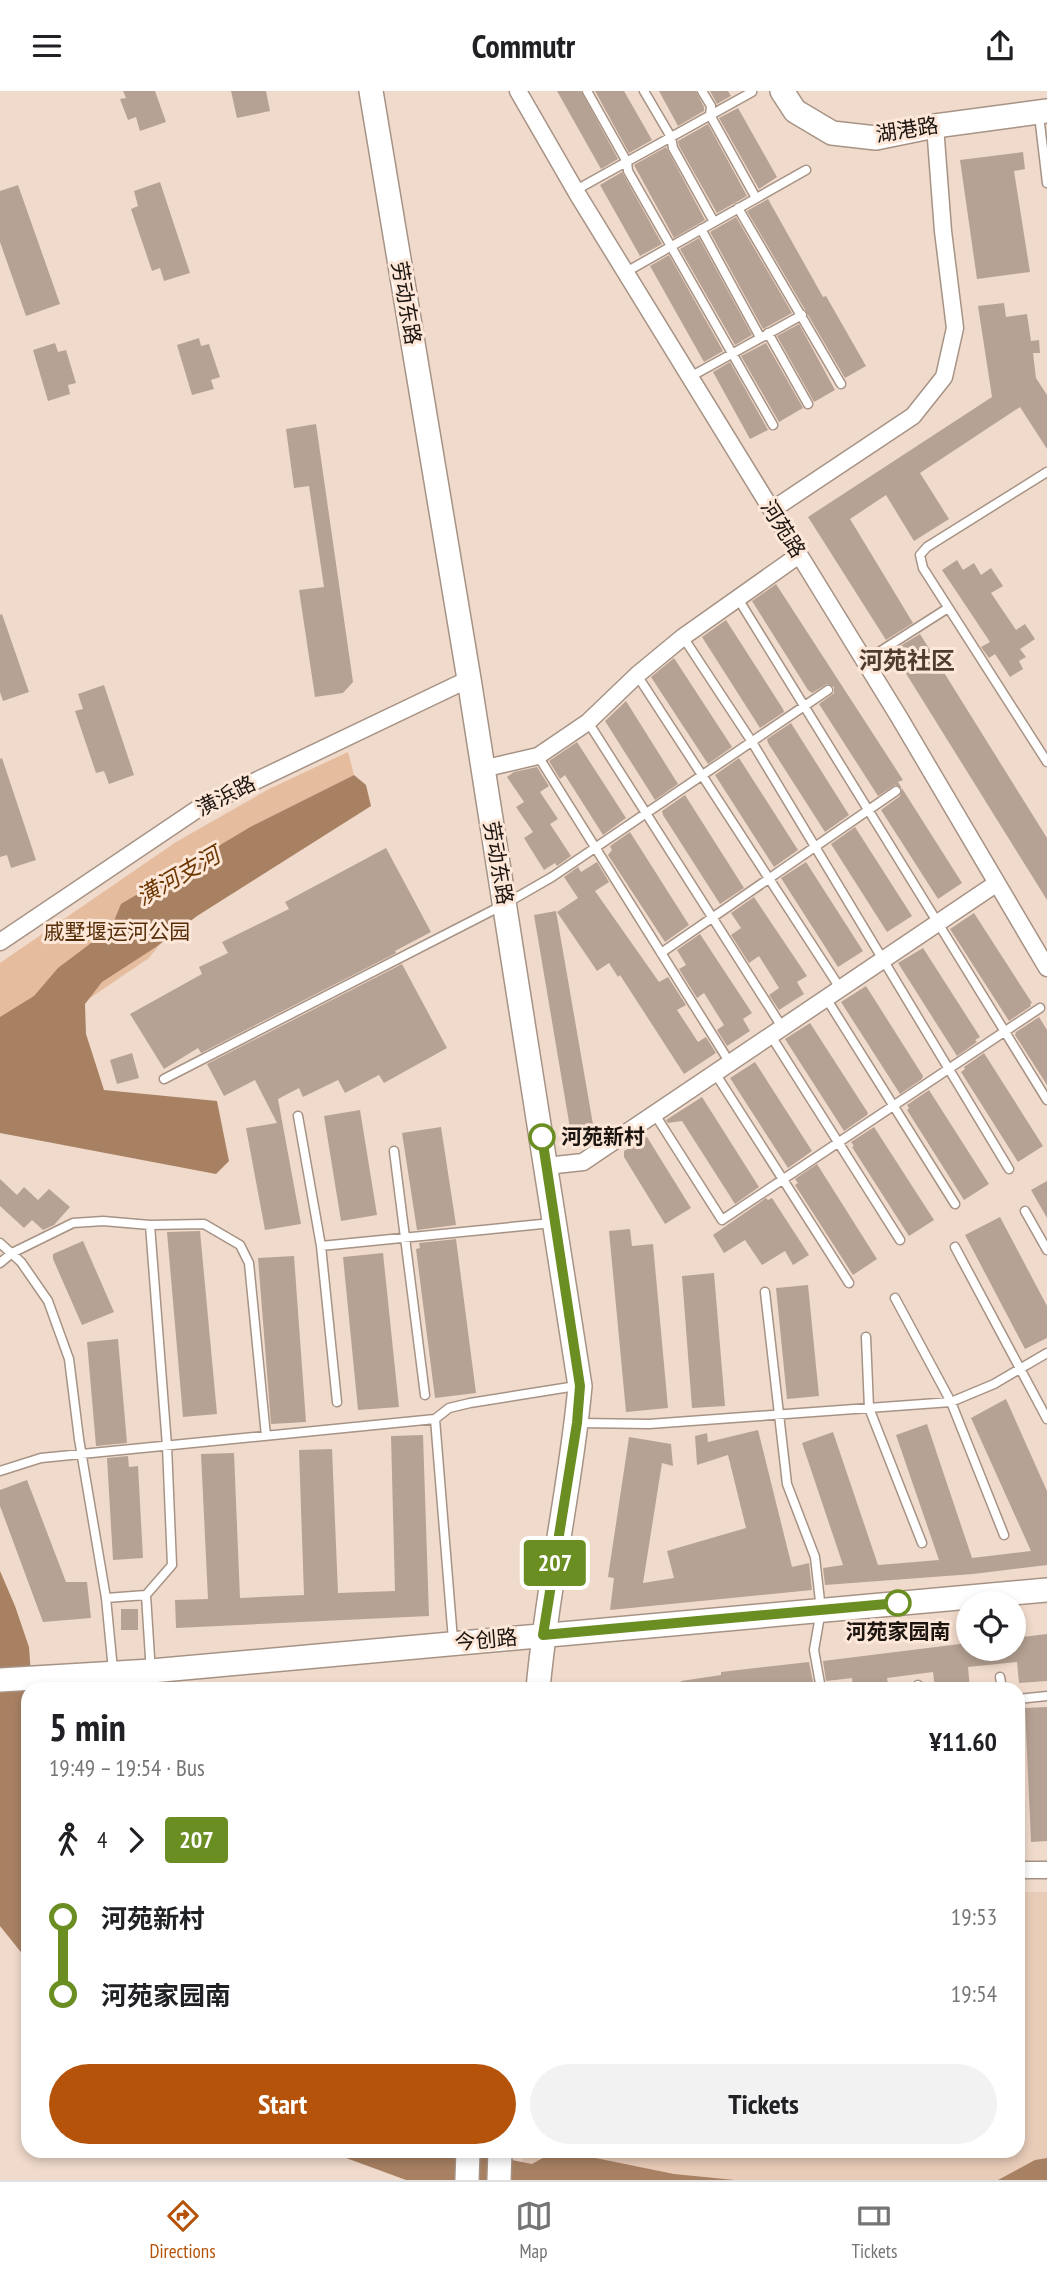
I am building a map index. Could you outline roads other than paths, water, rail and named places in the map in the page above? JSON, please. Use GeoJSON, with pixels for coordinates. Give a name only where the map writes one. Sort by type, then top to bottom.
{"type":"FeatureCollection","features":[{"type":"Feature","properties":{"kind":"street","name":"劳动东路"},"geometry":{"type":"LineString","coordinates":[[371,91],[469,679],[580,1386],[577,1423],[543,1635],[539,1682]]}},
{"type":"Feature","properties":{"kind":"street","name":"河苑路"},"geometry":{"type":"LineString","coordinates":[[518,91],[576,191],[865,661],[1047,968]]}},
{"type":"Feature","properties":{"kind":"street","name":"湖港路"},"geometry":{"type":"LineString","coordinates":[[782,91],[796,111],[832,133],[876,138],[934,126],[1043,111]]}},
{"type":"Feature","properties":{"kind":"street"},"geometry":{"type":"LineString","coordinates":[[772,510],[913,416],[944,377],[955,328],[934,126]]}},
{"type":"Feature","properties":{"kind":"street"},"geometry":{"type":"LineString","coordinates":[[482,769],[538,756],[588,722],[637,675],[683,637],[799,555]]}},
{"type":"Feature","properties":{"kind":"street","name":"潢浜路"},"geometry":{"type":"LineString","coordinates":[[0,942],[199,808],[469,679]]}},
{"type":"Feature","properties":{"kind":"street"},"geometry":{"type":"LineString","coordinates":[[546,1165],[583,1161],[997,883]]}},
{"type":"Feature","properties":{"kind":"street","name":"今创路"},"geometry":{"type":"LineString","coordinates":[[0,1680],[59,1681],[113,1673],[151,1680],[453,1643],[1047,1590]]}},
{"type":"Feature","properties":{"kind":"street","name":"劳动东路"},"geometry":{"type":"LineString","coordinates":[[524,1682],[543,1635]]}},
{"type":"Feature","properties":{"kind":"street"},"geometry":{"type":"LineString","coordinates":[[1025,1870],[1047,1870]]}},
{"type":"Feature","properties":{"kind":"street"},"geometry":{"type":"LineString","coordinates":[[467,2180],[468,2158]]}},
{"type":"Feature","properties":{"kind":"street"},"geometry":{"type":"LineString","coordinates":[[499,2180],[500,2158]]}},
{"type":"Feature","properties":{"kind":"lane"},"geometry":{"type":"LineString","coordinates":[[587,91],[627,162],[628,171],[773,425]]}},
{"type":"Feature","properties":{"kind":"lane"},"geometry":{"type":"LineString","coordinates":[[644,91],[671,137],[673,148],[714,222]]}},
{"type":"Feature","properties":{"kind":"lane"},"geometry":{"type":"LineString","coordinates":[[702,91],[712,106],[710,115],[756,198]]}},
{"type":"Feature","properties":{"kind":"lane"},"geometry":{"type":"LineString","coordinates":[[576,191],[752,92]]}},
{"type":"Feature","properties":{"kind":"lane"},"geometry":{"type":"LineString","coordinates":[[1043,111],[1047,183]]}},
{"type":"Feature","properties":{"kind":"lane"},"geometry":{"type":"LineString","coordinates":[[626,272],[806,170]]}},
{"type":"Feature","properties":{"kind":"lane"},"geometry":{"type":"LineString","coordinates":[[738,208],[841,384]]}},
{"type":"Feature","properties":{"kind":"lane"},"geometry":{"type":"LineString","coordinates":[[701,229],[808,404]]}},
{"type":"Feature","properties":{"kind":"lane"},"geometry":{"type":"LineString","coordinates":[[690,377],[802,315]]}},
{"type":"Feature","properties":{"kind":"lane"},"geometry":{"type":"LineString","coordinates":[[1047,472],[927,547],[920,555],[923,568],[1047,762]]}},
{"type":"Feature","properties":{"kind":"lane"},"geometry":{"type":"LineString","coordinates":[[737,597],[1047,1100]]}},
{"type":"Feature","properties":{"kind":"lane"},"geometry":{"type":"LineString","coordinates":[[865,661],[948,608]]}},
{"type":"Feature","properties":{"kind":"lane"},"geometry":{"type":"LineString","coordinates":[[683,637],[752,742],[1009,1170]]}},
{"type":"Feature","properties":{"kind":"lane"},"geometry":{"type":"LineString","coordinates":[[637,675],[840,988]]}},
{"type":"Feature","properties":{"kind":"lane"},"geometry":{"type":"LineString","coordinates":[[164,1079],[505,904],[552,877],[828,690]]}},
{"type":"Feature","properties":{"kind":"lane"},"geometry":{"type":"LineString","coordinates":[[588,722],[712,917],[839,1143],[900,1240]]}},
{"type":"Feature","properties":{"kind":"lane"},"geometry":{"type":"LineString","coordinates":[[538,756],[730,1063]]}},
{"type":"Feature","properties":{"kind":"lane"},"geometry":{"type":"LineString","coordinates":[[661,953],[896,792]]}},
{"type":"Feature","properties":{"kind":"lane"},"geometry":{"type":"LineString","coordinates":[[826,998],[955,1204]]}},
{"type":"Feature","properties":{"kind":"lane"},"geometry":{"type":"LineString","coordinates":[[654,1113],[722,1220],[1040,1009]]}},
{"type":"Feature","properties":{"kind":"lane"},"geometry":{"type":"LineString","coordinates":[[715,1073],[849,1283]]}},
{"type":"Feature","properties":{"kind":"lane"},"geometry":{"type":"LineString","coordinates":[[298,1116],[321,1246],[337,1402]]}},
{"type":"Feature","properties":{"kind":"lane"},"geometry":{"type":"LineString","coordinates":[[394,1151],[425,1395]]}},
{"type":"Feature","properties":{"kind":"lane"},"geometry":{"type":"LineString","coordinates":[[1025,1211],[1047,1250]]}},
{"type":"Feature","properties":{"kind":"lane"},"geometry":{"type":"LineString","coordinates":[[0,1263],[12,1253],[74,1223],[103,1221],[150,1225],[204,1224],[240,1245],[249,1263],[266,1436]]}},
{"type":"Feature","properties":{"kind":"lane"},"geometry":{"type":"LineString","coordinates":[[321,1246],[555,1222]]}},
{"type":"Feature","properties":{"kind":"lane"},"geometry":{"type":"LineString","coordinates":[[150,1225],[167,1446],[172,1565],[146,1595],[151,1680]]}},
{"type":"Feature","properties":{"kind":"lane"},"geometry":{"type":"LineString","coordinates":[[0,1243],[21,1262],[48,1301],[69,1359],[106,1598],[113,1673]]}},
{"type":"Feature","properties":{"kind":"lane"},"geometry":{"type":"LineString","coordinates":[[955,1247],[1047,1419]]}},
{"type":"Feature","properties":{"kind":"lane"},"geometry":{"type":"LineString","coordinates":[[765,1292],[788,1484],[815,1557],[821,1610],[814,1650],[820,1682]]}},
{"type":"Feature","properties":{"kind":"lane"},"geometry":{"type":"LineString","coordinates":[[895,1298],[951,1402],[1004,1535]]}},
{"type":"Feature","properties":{"kind":"lane"},"geometry":{"type":"LineString","coordinates":[[866,1337],[869,1408],[922,1543]]}},
{"type":"Feature","properties":{"kind":"lane"},"geometry":{"type":"LineString","coordinates":[[577,1423],[649,1425],[951,1402],[994,1384],[1047,1353]]}},
{"type":"Feature","properties":{"kind":"lane"},"geometry":{"type":"LineString","coordinates":[[0,1471],[41,1458],[435,1419],[449,1408],[470,1403],[580,1386]]}},
{"type":"Feature","properties":{"kind":"lane"},"geometry":{"type":"LineString","coordinates":[[435,1419],[453,1643]]}},
{"type":"Feature","properties":{"kind":"lane"},"geometry":{"type":"LineString","coordinates":[[106,1598],[146,1595]]}},
{"type":"Feature","properties":{"kind":"lane"},"geometry":{"type":"LineString","coordinates":[[1000,1677],[1001,1682]]}},
{"type":"Feature","properties":{"kind":"lane"},"geometry":{"type":"LineString","coordinates":[[1025,1698],[1047,1696]]}},
{"type":"Feature","properties":{"kind":"water","name":"潢河支河"},"geometry":{"type":"Polygon","coordinates":[[[354,775],[366,785],[371,806],[197,916],[102,982],[85,1004],[86,1034],[104,1090],[217,1101],[229,1161],[216,1174],[0,1133],[0,1017],[34,996],[58,968],[111,928],[121,904],[252,826],[354,775]]]}},
{"type":"Feature","properties":{"kind":"water"},"geometry":{"type":"Polygon","coordinates":[[[0,1571],[29,1647],[32,1682],[21,1682],[21,1952],[0,1926],[0,1571]]]}},
{"type":"Feature","properties":{"kind":"water"},"geometry":{"type":"Polygon","coordinates":[[[346,2158],[502,2158],[532,2164],[543,2158],[595,2158],[674,2174],[735,2180],[406,2180],[346,2158]]]}},
{"type":"Feature","properties":{"kind":"water"},"geometry":{"type":"Polygon","coordinates":[[[1047,2158],[1047,2180],[998,2180],[1035,2160],[1047,2158]]]}},
{"type":"Feature","properties":{"kind":"place","name":"河苑新村"},"geometry":{"type":"Point","coordinates":[542,1137]}},
{"type":"Feature","properties":{"kind":"place","name":"河苑家园南"},"geometry":{"type":"Point","coordinates":[898,1603]}},
{"type":"Feature","properties":{"kind":"district","name":"河苑社区"},"geometry":{"type":"Point","coordinates":[907,661]}},
{"type":"Feature","properties":{"kind":"park label","name":"戚墅堰运河公园"},"geometry":{"type":"Point","coordinates":[117,932]}}]}
